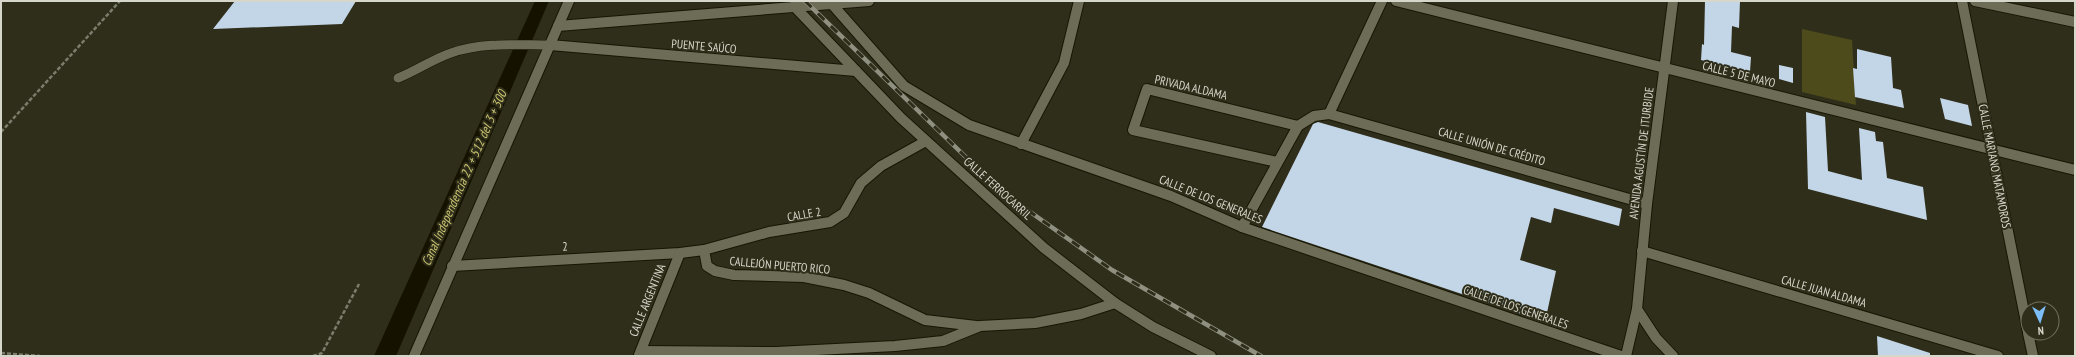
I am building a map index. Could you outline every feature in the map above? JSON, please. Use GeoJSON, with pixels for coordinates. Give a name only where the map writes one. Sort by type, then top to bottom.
{"type":"FeatureCollection","features":[{"type":"Feature","properties":{"kind":"street"},"geometry":{"type":"LineString","coordinates":[[414,356],[569,1]]}},
{"type":"Feature","properties":{"kind":"street"},"geometry":{"type":"LineString","coordinates":[[558,26],[869,1]]}},
{"type":"Feature","properties":{"kind":"street"},"geometry":{"type":"LineString","coordinates":[[1022,144],[1064,63],[1079,1]]}},
{"type":"Feature","properties":{"kind":"street"},"geometry":{"type":"LineString","coordinates":[[1242,227],[1298,126],[1314,116],[1329,114],[1382,1]]}},
{"type":"Feature","properties":{"kind":"street","name":"CALLE 5 DE MAYO"},"geometry":{"type":"LineString","coordinates":[[1396,1],[2075,170]]}},
{"type":"Feature","properties":{"kind":"street","name":"AVENIDA AGUSTÍN DE ITURBIDE"},"geometry":{"type":"LineString","coordinates":[[1626,356],[1637,309],[1647,204],[1673,1]]}},
{"type":"Feature","properties":{"kind":"street","name":"CALLE MARIANO MATAMOROS"},"geometry":{"type":"LineString","coordinates":[[1962,1],[2022,301]]}},
{"type":"Feature","properties":{"kind":"street"},"geometry":{"type":"LineString","coordinates":[[1975,1],[2075,22]]}},
{"type":"Feature","properties":{"kind":"street","name":"CALLE DE LOS GENERALES"},"geometry":{"type":"LineString","coordinates":[[831,3],[904,86],[921,98],[970,124],[1022,144],[1171,196],[1204,209],[1242,227],[1621,356]]}},
{"type":"Feature","properties":{"kind":"street","name":"CALLE FERROCARRIL"},"geometry":{"type":"LineString","coordinates":[[794,6],[901,118],[1044,248],[1116,303],[1153,326],[1211,356]]}},
{"type":"Feature","properties":{"kind":"street","name":"PUENTE SAÚCO"},"geometry":{"type":"LineString","coordinates":[[549,45],[856,71]]}},
{"type":"Feature","properties":{"kind":"street","name":"PRIVADA ALDAMA"},"geometry":{"type":"LineString","coordinates":[[1277,162],[1133,130],[1147,89],[1298,126]]}},
{"type":"Feature","properties":{"kind":"street","name":"CALLE UNIÓN DE CRÉDITO"},"geometry":{"type":"LineString","coordinates":[[1329,114],[1647,204]]}},
{"type":"Feature","properties":{"kind":"street","name":"CALLE 2"},"geometry":{"type":"LineString","coordinates":[[680,253],[704,250],[769,232],[830,222],[844,213],[861,183],[866,178],[881,166],[926,140]]}},
{"type":"Feature","properties":{"kind":"street","name":"CALLEJÓN PUERTO RICO"},"geometry":{"type":"LineString","coordinates":[[704,250],[707,266],[715,271],[734,275],[804,277],[844,285],[869,294],[924,320],[980,326]]}},
{"type":"Feature","properties":{"kind":"street","name":"CALLE JUAN ALDAMA"},"geometry":{"type":"LineString","coordinates":[[1642,251],[1998,356]]}},
{"type":"Feature","properties":{"kind":"street","name":"2"},"geometry":{"type":"LineString","coordinates":[[452,266],[680,253]]}},
{"type":"Feature","properties":{"kind":"street","name":"CALLE ARGENTINA"},"geometry":{"type":"LineString","coordinates":[[640,353],[680,253]]}},
{"type":"Feature","properties":{"kind":"street"},"geometry":{"type":"LineString","coordinates":[[640,353],[776,352],[895,346],[943,341],[980,326],[1035,323],[1081,314],[1116,303]]}},
{"type":"Feature","properties":{"kind":"street"},"geometry":{"type":"LineString","coordinates":[[1637,309],[1656,338],[1673,356]]}},
{"type":"Feature","properties":{"kind":"street","name":"CALLE MARIANO MATAMOROS"},"geometry":{"type":"LineString","coordinates":[[2030,341],[2033,356]]}},
{"type":"Feature","properties":{"kind":"lane"},"geometry":{"type":"LineString","coordinates":[[398,78],[452,53],[492,45],[549,45]]}},
{"type":"Feature","properties":{"kind":"path"},"geometry":{"type":"LineString","coordinates":[[1,132],[120,1]]}},
{"type":"Feature","properties":{"kind":"path"},"geometry":{"type":"LineString","coordinates":[[313,356],[322,353],[359,284]]}},
{"type":"Feature","properties":{"kind":"path"},"geometry":{"type":"LineString","coordinates":[[1,352],[40,356]]}},
{"type":"Feature","properties":{"kind":"shaded area"},"geometry":{"type":"Polygon","coordinates":[[[1802,29],[1852,40],[1856,105],[1802,92],[1802,29]]]}},
{"type":"Feature","properties":{"kind":"building"},"geometry":{"type":"Polygon","coordinates":[[[235,1],[356,1],[342,24],[213,29],[235,1]]]}},
{"type":"Feature","properties":{"kind":"building"},"geometry":{"type":"Polygon","coordinates":[[[1705,1],[1740,1],[1739,28],[1732,26],[1731,52],[1751,57],[1750,72],[1701,60],[1702,44],[1704,45],[1705,1]]]}},
{"type":"Feature","properties":{"kind":"building"},"geometry":{"type":"Polygon","coordinates":[[[1857,49],[1891,57],[1893,88],[1901,90],[1904,108],[1855,97],[1853,68],[1857,69],[1857,49]]]}},
{"type":"Feature","properties":{"kind":"building"},"geometry":{"type":"Polygon","coordinates":[[[1779,65],[1793,68],[1793,83],[1779,79],[1779,65]]]}},
{"type":"Feature","properties":{"kind":"building"},"geometry":{"type":"Polygon","coordinates":[[[1940,98],[1968,105],[1972,126],[1945,119],[1940,98]]]}},
{"type":"Feature","properties":{"kind":"building"},"geometry":{"type":"Polygon","coordinates":[[[1806,112],[1825,117],[1828,171],[1862,180],[1859,128],[1875,132],[1876,141],[1883,142],[1887,178],[1923,187],[1927,220],[1808,189],[1806,112]]]}},
{"type":"Feature","properties":{"kind":"building"},"geometry":{"type":"Polygon","coordinates":[[[1318,122],[1622,209],[1619,226],[1554,208],[1551,223],[1531,217],[1520,260],[1556,271],[1545,322],[1262,227],[1313,124],[1318,122]]]}},
{"type":"Feature","properties":{"kind":"building"},"geometry":{"type":"Polygon","coordinates":[[[1877,336],[1930,353],[1930,356],[1878,356],[1877,336]]]}},
{"type":"Feature","properties":{"kind":"waterway","name":"Canal Independencia 22 + 512 del 3 + 300"},"geometry":{"type":"LineString","coordinates":[[385,356],[542,1]]}},
{"type":"Feature","properties":{"kind":"railway"},"geometry":{"type":"LineString","coordinates":[[805,1],[975,166],[1019,204],[1112,270],[1261,356]]}}]}
